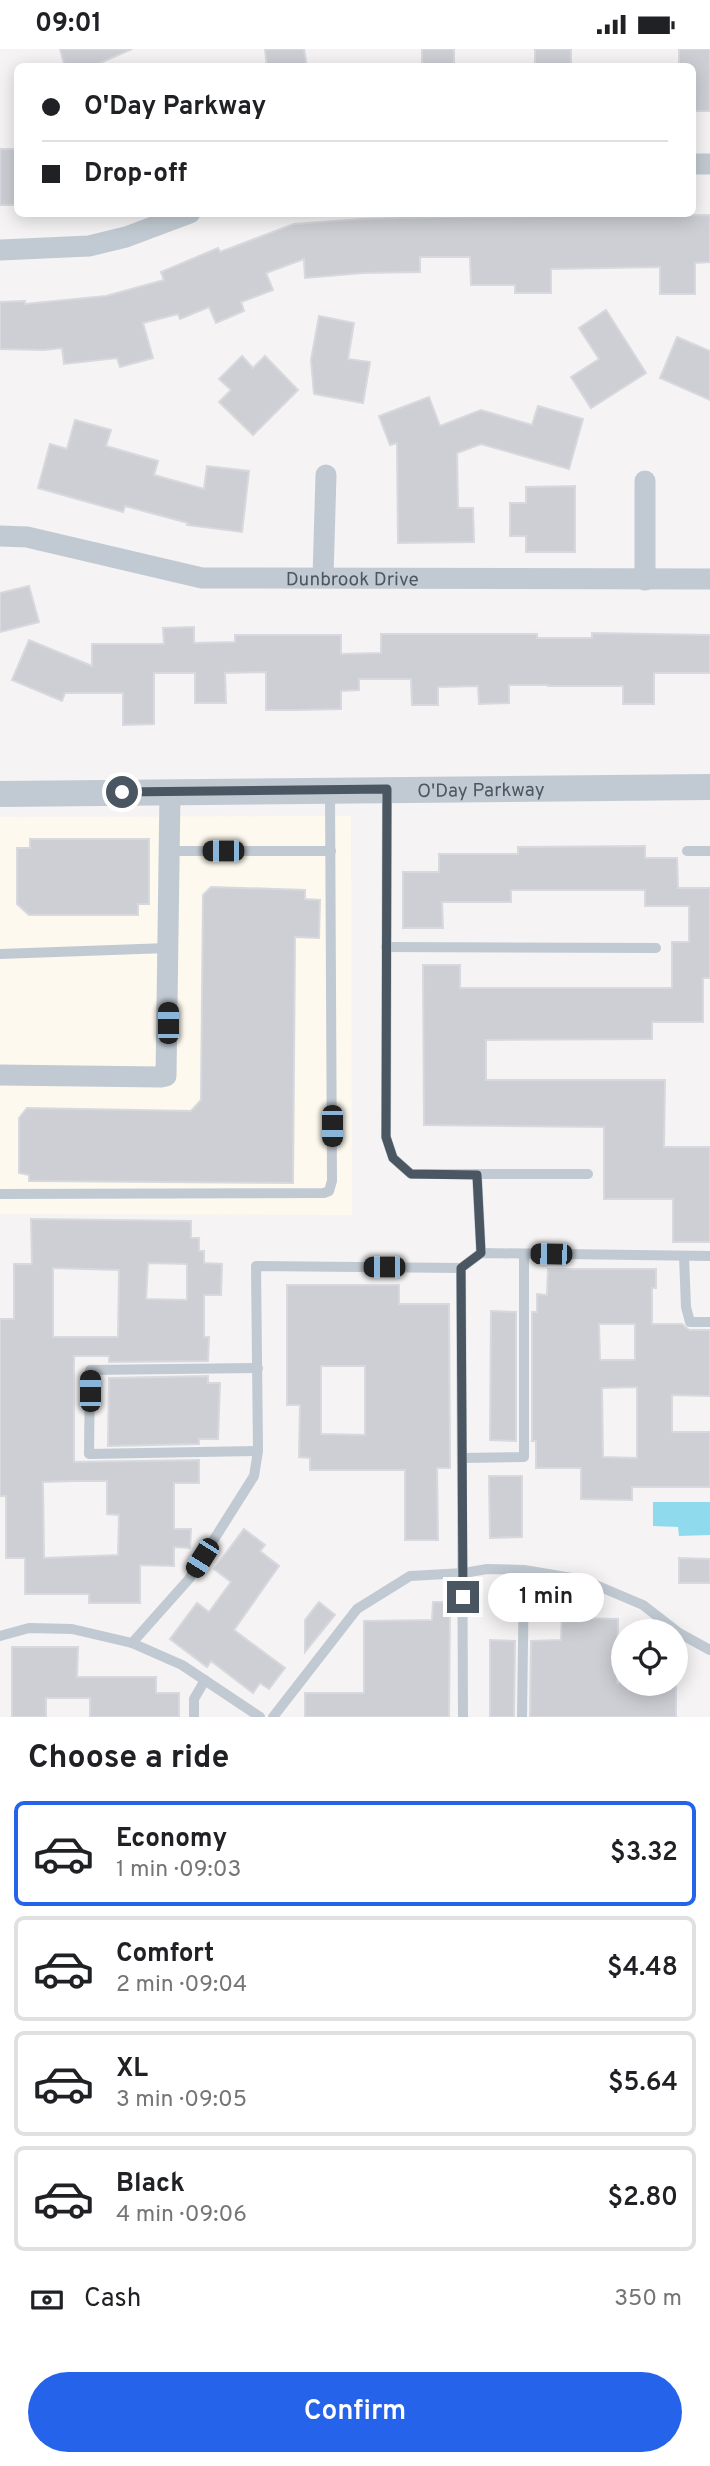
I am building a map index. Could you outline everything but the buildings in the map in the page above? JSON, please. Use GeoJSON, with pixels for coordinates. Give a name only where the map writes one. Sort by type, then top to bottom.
{"type":"FeatureCollection","features":[{"type":"Feature","properties":{"kind":"street"},"geometry":{"type":"LineString","coordinates":[[0,250],[89,246],[126,237],[179,217]]}},
{"type":"Feature","properties":{"kind":"street"},"geometry":{"type":"LineString","coordinates":[[323,577],[326,475]]}},
{"type":"Feature","properties":{"kind":"street"},"geometry":{"type":"LineString","coordinates":[[645,481],[645,580]]}},
{"type":"Feature","properties":{"kind":"street","name":"Dunbrook Drive"},"geometry":{"type":"LineString","coordinates":[[0,536],[27,537],[202,578],[710,579]]}},
{"type":"Feature","properties":{"kind":"street","name":"O'Day Parkway"},"geometry":{"type":"LineString","coordinates":[[0,794],[710,787]]}},
{"type":"Feature","properties":{"kind":"street"},"geometry":{"type":"LineString","coordinates":[[0,1075],[166,1076],[170,792]]}},
{"type":"Feature","properties":{"kind":"lane"},"geometry":{"type":"LineString","coordinates":[[387,789],[386,1137],[393,1158],[411,1174],[588,1174]]}},
{"type":"Feature","properties":{"kind":"lane"},"geometry":{"type":"LineString","coordinates":[[0,1194],[329,1191],[332,1181],[330,790]]}},
{"type":"Feature","properties":{"kind":"lane"},"geometry":{"type":"LineString","coordinates":[[170,851],[331,851]]}},
{"type":"Feature","properties":{"kind":"lane"},"geometry":{"type":"LineString","coordinates":[[687,851],[710,851]]}},
{"type":"Feature","properties":{"kind":"lane"},"geometry":{"type":"LineString","coordinates":[[386,947],[656,948]]}},
{"type":"Feature","properties":{"kind":"lane"},"geometry":{"type":"LineString","coordinates":[[0,954],[168,948]]}},
{"type":"Feature","properties":{"kind":"lane"},"geometry":{"type":"LineString","coordinates":[[477,1175],[481,1253]]}},
{"type":"Feature","properties":{"kind":"lane"},"geometry":{"type":"LineString","coordinates":[[132,1643],[189,1579],[254,1476],[258,1451],[256,1266],[461,1268],[481,1253],[710,1256]]}},
{"type":"Feature","properties":{"kind":"lane"},"geometry":{"type":"LineString","coordinates":[[463,1458],[524,1457],[524,1254]]}},
{"type":"Feature","properties":{"kind":"lane"},"geometry":{"type":"LineString","coordinates":[[684,1256],[685,1307],[690,1322],[710,1322]]}},
{"type":"Feature","properties":{"kind":"lane"},"geometry":{"type":"LineString","coordinates":[[461,1268],[463,1717]]}},
{"type":"Feature","properties":{"kind":"lane"},"geometry":{"type":"LineString","coordinates":[[258,1368],[90,1370],[89,1454],[258,1451]]}},
{"type":"Feature","properties":{"kind":"lane"},"geometry":{"type":"LineString","coordinates":[[273,1717],[357,1609],[410,1576],[487,1569],[524,1570],[584,1580],[643,1605],[679,1633],[710,1650]]}},
{"type":"Feature","properties":{"kind":"lane"},"geometry":{"type":"LineString","coordinates":[[522,1717],[524,1570]]}},
{"type":"Feature","properties":{"kind":"lane"},"geometry":{"type":"LineString","coordinates":[[0,1636],[29,1628],[72,1629],[132,1643],[183,1664],[260,1717]]}},
{"type":"Feature","properties":{"kind":"lane"},"geometry":{"type":"LineString","coordinates":[[194,1717],[194,1699],[205,1680]]}},
{"type":"Feature","properties":{"kind":"shaded area"},"geometry":{"type":"Polygon","coordinates":[[[351,816],[352,1215],[0,1214],[0,817],[351,816]]]}},
{"type":"Feature","properties":{"kind":"water"},"geometry":{"type":"Polygon","coordinates":[[[653,1502],[710,1502],[710,1535],[679,1536],[678,1527],[653,1526],[653,1502]]]}},
{"type":"Feature","properties":{"kind":"route"},"geometry":{"type":"LineString","coordinates":[[122,792],[387,789],[386,1137],[393,1158],[411,1174],[477,1175],[481,1253],[461,1268],[463,1597]]}}]}
